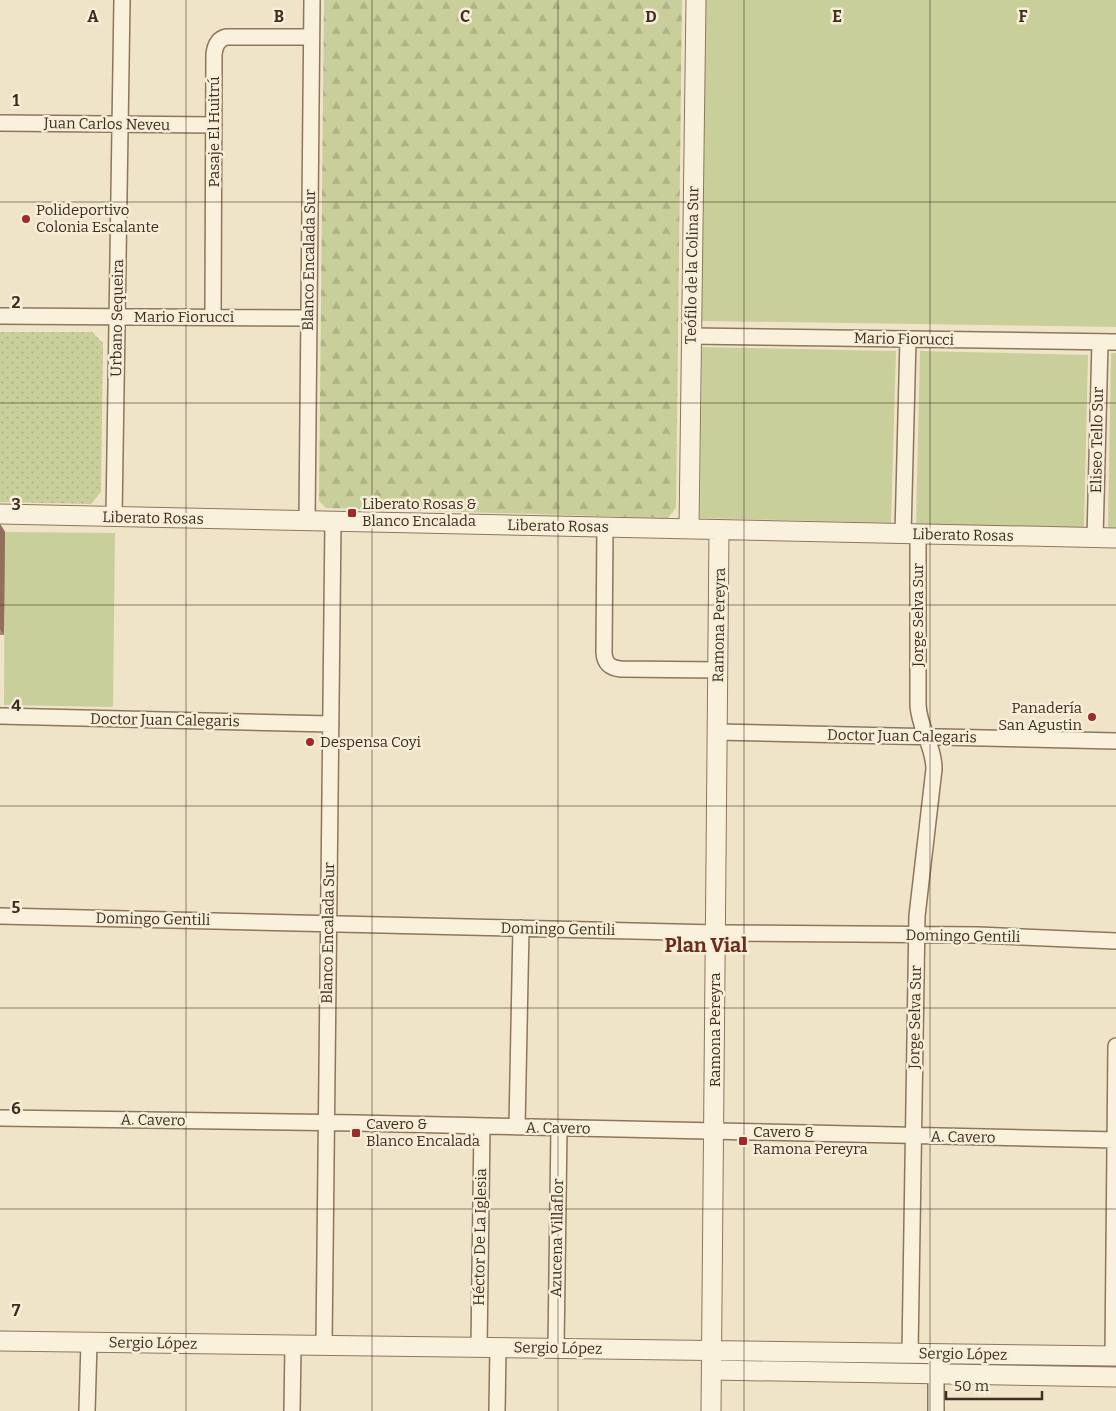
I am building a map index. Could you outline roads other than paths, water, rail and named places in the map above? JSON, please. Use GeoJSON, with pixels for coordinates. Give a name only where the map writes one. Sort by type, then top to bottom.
{"type":"FeatureCollection","features":[{"type":"Feature","properties":{"kind":"street","name":"Urbano Sequeira"},"geometry":{"type":"LineString","coordinates":[[114,517],[122,0]]}},
{"type":"Feature","properties":{"kind":"street","name":"Blanco Encalada Sur"},"geometry":{"type":"LineString","coordinates":[[307,521],[312,0]]}},
{"type":"Feature","properties":{"kind":"street","name":"Teófilo de la Colina Sur"},"geometry":{"type":"LineString","coordinates":[[689,529],[696,0]]}},
{"type":"Feature","properties":{"kind":"street","name":"Pasaje El Huitrú"},"geometry":{"type":"LineString","coordinates":[[213,317],[214,54],[216,45],[220,40],[230,37],[312,37]]}},
{"type":"Feature","properties":{"kind":"street","name":"Juan Carlos Neveu"},"geometry":{"type":"LineString","coordinates":[[0,124],[214,125]]}},
{"type":"Feature","properties":{"kind":"street","name":"Mario Fiorucci"},"geometry":{"type":"LineString","coordinates":[[0,316],[309,318]]}},
{"type":"Feature","properties":{"kind":"street","name":"Mario Fiorucci"},"geometry":{"type":"LineString","coordinates":[[691,336],[1116,342]]}},
{"type":"Feature","properties":{"kind":"street","name":"Jorge Selva Sur"},"geometry":{"type":"LineString","coordinates":[[908,339],[911,534],[918,705],[919,715],[934,758],[916,935],[910,1353]]}},
{"type":"Feature","properties":{"kind":"street","name":"Eliseo Tello Sur"},"geometry":{"type":"LineString","coordinates":[[1095,538],[1100,342]]}},
{"type":"Feature","properties":{"kind":"street","name":"Liberato Rosas"},"geometry":{"type":"LineString","coordinates":[[0,514],[1116,538]]}},
{"type":"Feature","properties":{"kind":"street","name":"Blanco Encalada Sur"},"geometry":{"type":"LineString","coordinates":[[324,1345],[333,521]]}},
{"type":"Feature","properties":{"kind":"street"},"geometry":{"type":"LineString","coordinates":[[605,527],[604,653],[608,665],[621,669],[718,670]]}},
{"type":"Feature","properties":{"kind":"street","name":"Ramona Pereyra"},"geometry":{"type":"LineString","coordinates":[[711,1411],[719,530]]}},
{"type":"Feature","properties":{"kind":"street","name":"Doctor Juan Calegaris"},"geometry":{"type":"LineString","coordinates":[[0,716],[331,724]]}},
{"type":"Feature","properties":{"kind":"street","name":"Doctor Juan Calegaris"},"geometry":{"type":"LineString","coordinates":[[718,732],[1116,741]]}},
{"type":"Feature","properties":{"kind":"street","name":"Domingo Gentili"},"geometry":{"type":"LineString","coordinates":[[0,916],[716,933],[986,935],[1116,941]]}},
{"type":"Feature","properties":{"kind":"street"},"geometry":{"type":"LineString","coordinates":[[517,1127],[521,928]]}},
{"type":"Feature","properties":{"kind":"street"},"geometry":{"type":"LineString","coordinates":[[1115,1356],[1116,1046]]}},
{"type":"Feature","properties":{"kind":"street","name":"A. Cavero"},"geometry":{"type":"LineString","coordinates":[[0,1118],[482,1126],[1116,1140]]}},
{"type":"Feature","properties":{"kind":"street","name":"Héctor De La Iglesia"},"geometry":{"type":"LineString","coordinates":[[479,1347],[482,1126]]}},
{"type":"Feature","properties":{"kind":"street","name":"Azucena Villaflor"},"geometry":{"type":"LineString","coordinates":[[556,1348],[559,1128]]}},
{"type":"Feature","properties":{"kind":"street","name":"Sergio López"},"geometry":{"type":"LineString","coordinates":[[0,1341],[1115,1356]]}},
{"type":"Feature","properties":{"kind":"street"},"geometry":{"type":"LineString","coordinates":[[87,1411],[88,1342]]}},
{"type":"Feature","properties":{"kind":"street"},"geometry":{"type":"LineString","coordinates":[[292,1411],[293,1344]]}},
{"type":"Feature","properties":{"kind":"street"},"geometry":{"type":"LineString","coordinates":[[497,1411],[498,1347]]}},
{"type":"Feature","properties":{"kind":"street"},"geometry":{"type":"LineString","coordinates":[[936,1353],[936,1411]]}},
{"type":"Feature","properties":{"kind":"street","name":"Sergio López"},"geometry":{"type":"LineString","coordinates":[[712,1370],[1116,1377]]}},
{"type":"Feature","properties":{"kind":"place","name":"Polideportivo Colonia Escalante"},"geometry":{"type":"Point","coordinates":[26,219]}},
{"type":"Feature","properties":{"kind":"place","name":"Liberato Rosas & Blanco Encalada"},"geometry":{"type":"Point","coordinates":[352,513]}},
{"type":"Feature","properties":{"kind":"place","name":"Panadería San Agustin"},"geometry":{"type":"Point","coordinates":[1092,717]}},
{"type":"Feature","properties":{"kind":"place","name":"Despensa Coyi"},"geometry":{"type":"Point","coordinates":[310,742]}},
{"type":"Feature","properties":{"kind":"place","name":"Cavero & Blanco Encalada"},"geometry":{"type":"Point","coordinates":[356,1133]}},
{"type":"Feature","properties":{"kind":"place","name":"Cavero & Ramona Pereyra"},"geometry":{"type":"Point","coordinates":[743,1141]}},
{"type":"Feature","properties":{"kind":"district","name":"Plan Vial"},"geometry":{"type":"Point","coordinates":[706,945]}}]}
